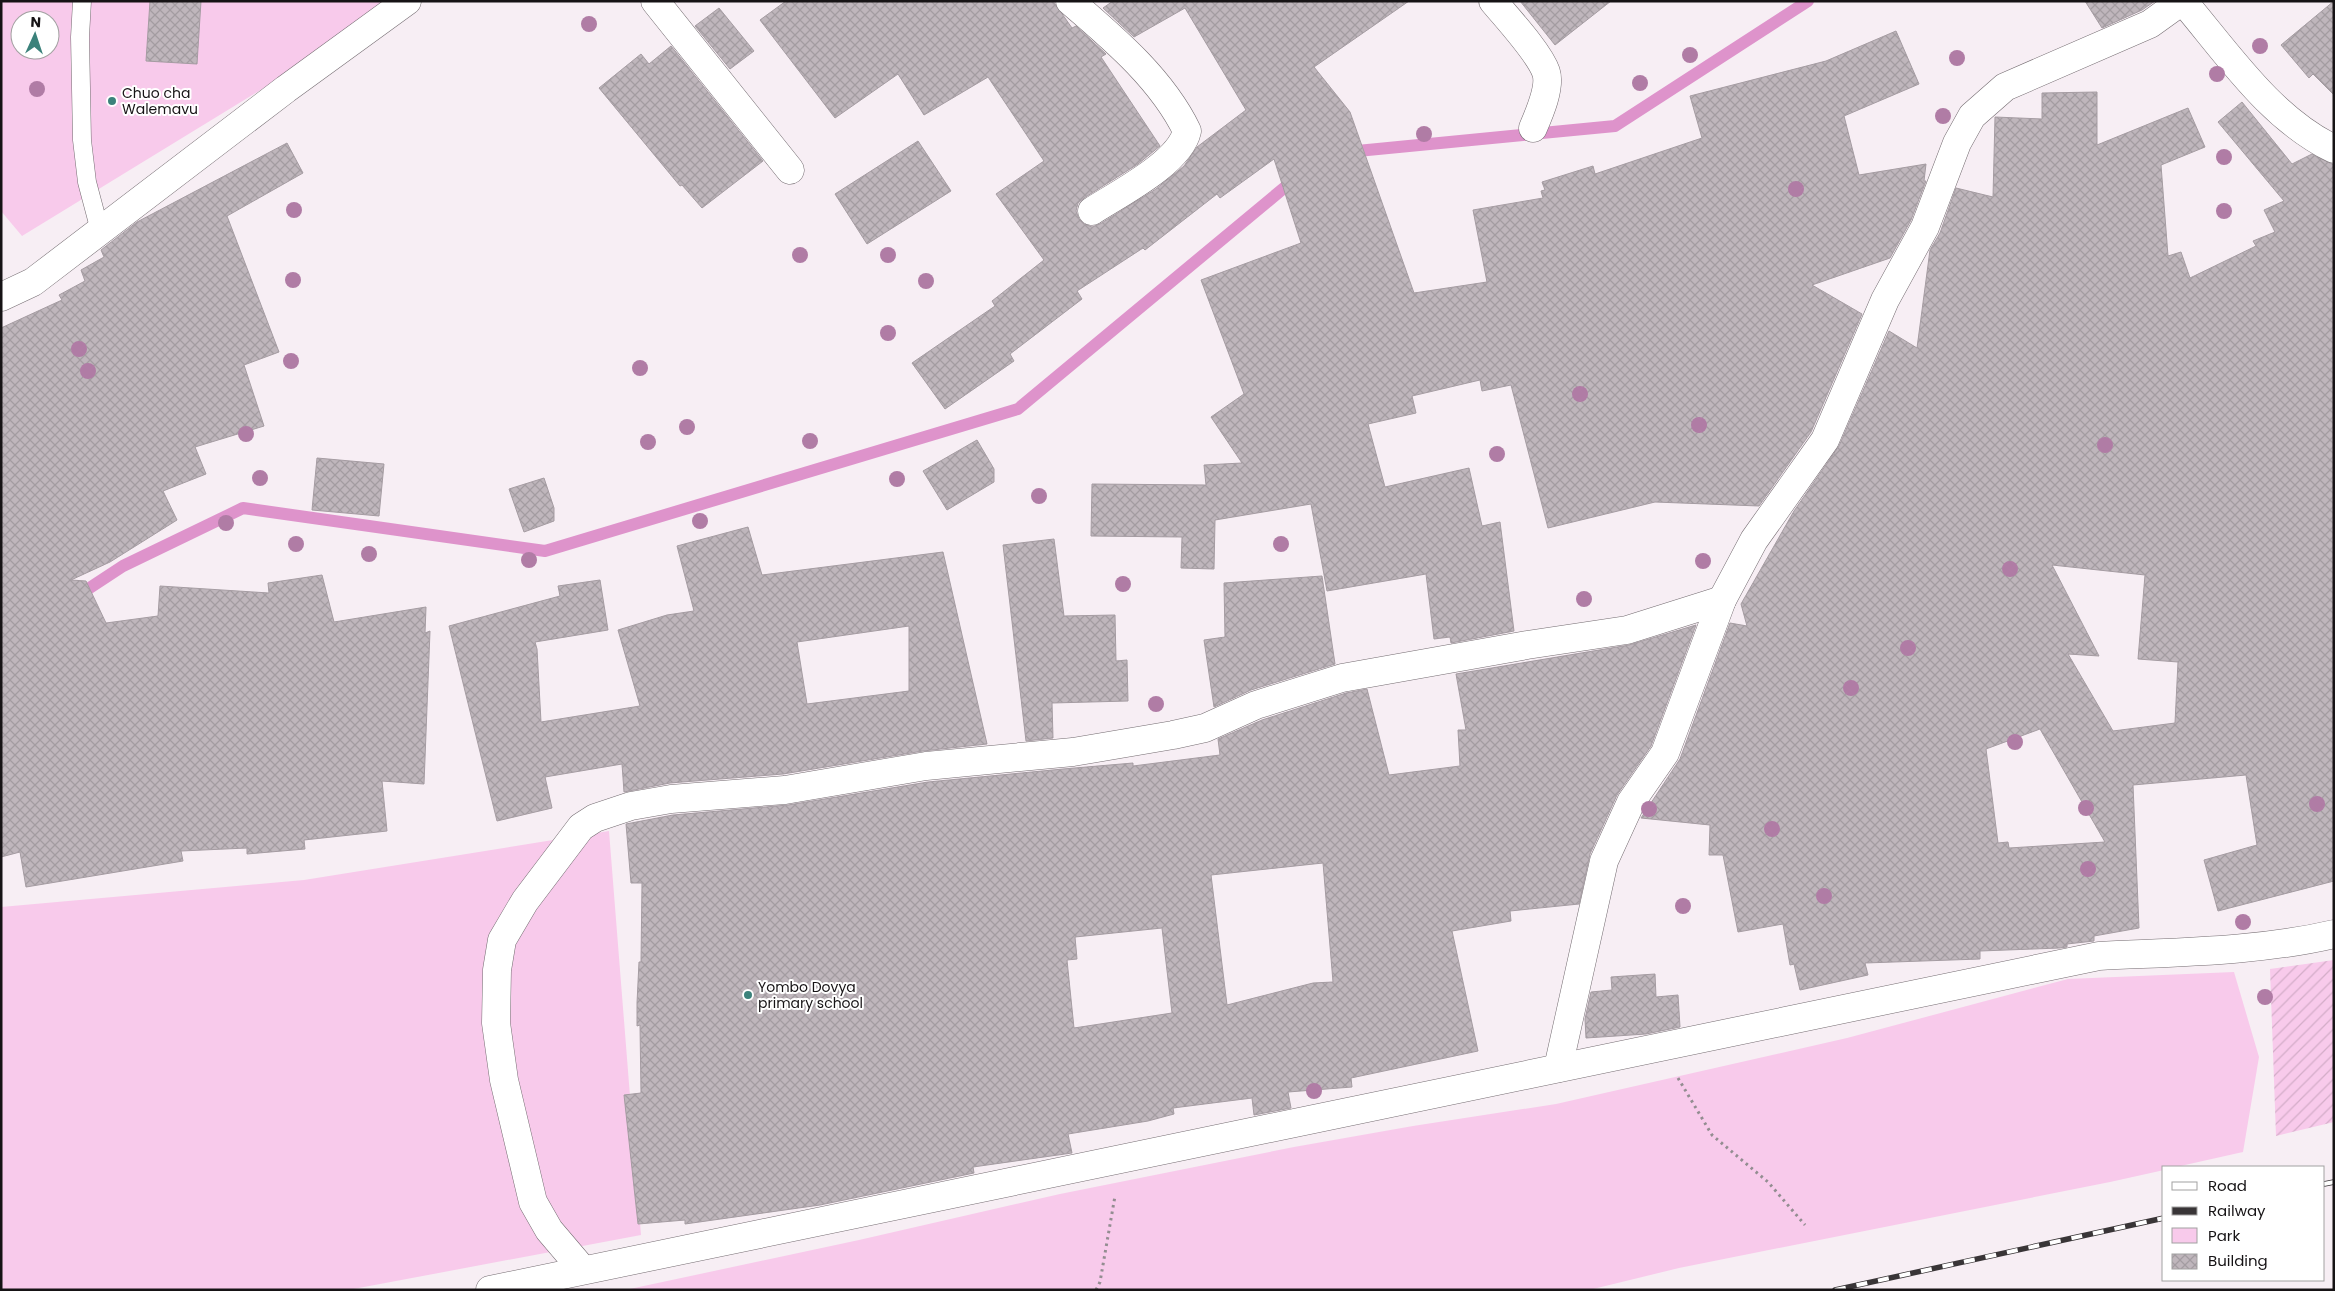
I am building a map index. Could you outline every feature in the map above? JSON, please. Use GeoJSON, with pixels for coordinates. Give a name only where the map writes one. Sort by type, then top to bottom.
{"type":"FeatureCollection","features":[{"type":"Feature","properties":{"kind":"street"},"geometry":{"type":"LineString","coordinates":[[1,297],[33,282],[286,89],[407,1]]}},
{"type":"Feature","properties":{"kind":"street"},"geometry":{"type":"LineString","coordinates":[[655,1],[790,170]]}},
{"type":"Feature","properties":{"kind":"street"},"geometry":{"type":"LineString","coordinates":[[1070,1],[1124,48],[1169,102],[1187,131],[1185,139],[1176,151],[1157,168],[1092,211]]}},
{"type":"Feature","properties":{"kind":"street"},"geometry":{"type":"LineString","coordinates":[[1492,1],[1528,43],[1546,73],[1545,92],[1533,128]]}},
{"type":"Feature","properties":{"kind":"street"},"geometry":{"type":"LineString","coordinates":[[1558,1068],[1604,861],[1631,802],[1665,753],[1722,600],[1754,540],[1825,440],[1885,300],[1925,227],[1957,143],[1972,116],[2005,87],[2150,24],[2183,1],[2266,100],[2296,125],[2334,149]]}},
{"type":"Feature","properties":{"kind":"street"},"geometry":{"type":"LineString","coordinates":[[583,1270],[549,1230],[533,1202],[504,1080],[496,1023],[497,988],[502,940],[524,901],[581,827],[595,818],[631,806],[671,799],[785,790],[926,766],[1073,752],[1173,735],[1205,728],[1256,706],[1342,678],[1527,644],[1627,630],[1722,600]]}},
{"type":"Feature","properties":{"kind":"street"},"geometry":{"type":"LineString","coordinates":[[490,1290],[2099,956],[2230,950],[2290,944],[2334,934]]}},
{"type":"Feature","properties":{"kind":"lane"},"geometry":{"type":"LineString","coordinates":[[82,1],[80,37],[82,140],[88,182],[100,231]]}},
{"type":"Feature","properties":{"kind":"lane"},"geometry":{"type":"LineString","coordinates":[[2290,944],[2334,949]]}},
{"type":"Feature","properties":{"kind":"path"},"geometry":{"type":"LineString","coordinates":[[1660,1047],[1712,1135],[1768,1182],[1805,1225]]}},
{"type":"Feature","properties":{"kind":"path"},"geometry":{"type":"LineString","coordinates":[[1096,1290],[1100,1282],[1122,1159]]}},
{"type":"Feature","properties":{"kind":"green space","name":"Chuo cha Walemavu"},"geometry":{"type":"Polygon","coordinates":[[[1,1],[406,1],[22,236],[1,211],[1,1]]]}},
{"type":"Feature","properties":{"kind":"green space"},"geometry":{"type":"Polygon","coordinates":[[[609,831],[641,1235],[348,1290],[1,1290],[1,907],[304,880],[609,831]]]}},
{"type":"Feature","properties":{"kind":"green space"},"geometry":{"type":"Polygon","coordinates":[[[2334,960],[2334,1122],[2276,1136],[2270,969],[2334,960]]]}},
{"type":"Feature","properties":{"kind":"green space"},"geometry":{"type":"Polygon","coordinates":[[[2234,972],[2259,1057],[2243,1152],[2180,1166],[2162,1166],[2162,1170],[2110,1182],[1679,1268],[1589,1290],[625,1290],[859,1240],[1060,1194],[1294,1147],[1556,1104],[1847,1038],[2068,979],[2234,972]]]}},
{"type":"Feature","properties":{"kind":"building"},"geometry":{"type":"Polygon","coordinates":[[[150,1],[201,1],[197,64],[146,61],[150,1]]]}},
{"type":"Feature","properties":{"kind":"building"},"geometry":{"type":"Polygon","coordinates":[[[786,1],[1053,1],[1072,28],[1076,26],[1106,54],[1101,57],[1160,146],[1138,164],[1078,203],[1076,211],[1079,219],[1084,224],[1092,227],[1100,224],[1156,189],[1184,166],[1197,147],[1246,110],[1185,8],[1134,37],[1103,8],[1113,1],[1409,1],[1314,67],[1350,112],[1414,293],[1487,282],[1473,210],[1543,198],[1541,191],[1545,190],[1542,182],[1593,166],[1595,174],[1702,138],[1690,96],[1826,61],[1896,31],[1919,84],[1844,116],[1859,175],[1926,164],[1924,181],[1926,181],[1911,220],[1890,258],[1812,285],[1862,314],[1811,432],[1759,506],[1655,502],[1548,528],[1511,385],[1482,391],[1480,380],[1412,396],[1416,413],[1368,424],[1385,487],[1469,468],[1482,526],[1500,522],[1514,631],[1451,643],[1450,637],[1434,639],[1426,574],[1327,591],[1311,504],[1215,520],[1214,569],[1181,568],[1182,537],[1091,536],[1092,484],[1206,485],[1204,465],[1242,463],[1211,417],[1244,394],[1201,280],[1301,243],[1274,159],[1220,198],[1217,194],[1145,250],[1143,248],[1077,291],[1082,299],[1010,354],[1014,361],[945,409],[912,363],[995,306],[992,301],[1044,260],[996,194],[1044,161],[988,77],[924,115],[898,74],[835,118],[760,20],[786,1]]]}},
{"type":"Feature","properties":{"kind":"building"},"geometry":{"type":"Polygon","coordinates":[[[1520,1],[1611,1],[1555,45],[1520,1]]]}},
{"type":"Feature","properties":{"kind":"building"},"geometry":{"type":"Polygon","coordinates":[[[2085,1],[2155,1],[2142,10],[2102,28],[2085,1]]]}},
{"type":"Feature","properties":{"kind":"building"},"geometry":{"type":"Polygon","coordinates":[[[2334,1],[2334,95],[2313,74],[2309,78],[2281,45],[2334,1]]]}},
{"type":"Feature","properties":{"kind":"building"},"geometry":{"type":"Polygon","coordinates":[[[719,8],[754,51],[730,69],[695,26],[719,8]]]}},
{"type":"Feature","properties":{"kind":"building"},"geometry":{"type":"Polygon","coordinates":[[[671,46],[763,161],[702,208],[682,185],[680,186],[599,88],[641,54],[649,64],[671,46]]]}},
{"type":"Feature","properties":{"kind":"building"},"geometry":{"type":"Polygon","coordinates":[[[2097,92],[2097,145],[2188,108],[2205,147],[2161,165],[2168,256],[2181,252],[2190,278],[2256,246],[2253,241],[2275,232],[2264,210],[2284,201],[2218,122],[2242,102],[2292,164],[2312,154],[2334,165],[2334,881],[2218,911],[2204,860],[2257,845],[2246,775],[2133,785],[2139,928],[2094,936],[2094,941],[2067,944],[2067,947],[1980,951],[1980,959],[1865,963],[1868,975],[1800,990],[1794,964],[1790,965],[1783,924],[1738,932],[1723,855],[1709,855],[1710,825],[1641,818],[1680,759],[1730,623],[1747,626],[1741,604],[1794,511],[1839,446],[1889,331],[1917,348],[1930,250],[1940,233],[1956,188],[1993,197],[1995,117],[2042,119],[2042,93],[2097,92]],[[2052,565],[2099,656],[2068,654],[2113,731],[2175,723],[2178,662],[2138,659],[2145,575],[2052,565]],[[2040,729],[1986,749],[1998,843],[2008,842],[2009,848],[2105,842],[2040,729]]]}},
{"type":"Feature","properties":{"kind":"building"},"geometry":{"type":"Polygon","coordinates":[[[918,141],[951,191],[867,244],[835,194],[918,141]]]}},
{"type":"Feature","properties":{"kind":"building"},"geometry":{"type":"Polygon","coordinates":[[[287,143],[303,173],[227,216],[279,352],[244,365],[264,426],[195,447],[206,474],[163,491],[177,520],[110,562],[71,580],[86,581],[106,623],[158,616],[160,586],[269,593],[268,583],[322,575],[334,622],[426,607],[425,633],[430,631],[424,784],[382,781],[387,831],[304,840],[305,849],[247,854],[247,848],[181,851],[183,861],[26,887],[20,852],[1,857],[1,328],[62,300],[59,295],[85,281],[81,270],[104,257],[101,250],[137,222],[287,143]]]}},
{"type":"Feature","properties":{"kind":"building"},"geometry":{"type":"Polygon","coordinates":[[[977,440],[994,469],[994,482],[947,510],[923,471],[977,440]]]}},
{"type":"Feature","properties":{"kind":"building"},"geometry":{"type":"Polygon","coordinates":[[[317,458],[384,464],[379,516],[312,510],[317,458]]]}},
{"type":"Feature","properties":{"kind":"building"},"geometry":{"type":"Polygon","coordinates":[[[544,478],[554,508],[554,521],[524,532],[509,489],[544,478]]]}},
{"type":"Feature","properties":{"kind":"building"},"geometry":{"type":"Polygon","coordinates":[[[748,527],[762,575],[943,552],[987,744],[923,751],[783,774],[670,783],[624,792],[622,764],[545,777],[552,808],[497,821],[449,626],[560,596],[558,586],[600,580],[608,630],[535,642],[541,722],[640,706],[618,630],[667,615],[694,611],[677,546],[748,527]],[[909,626],[797,642],[807,704],[909,691],[909,626]]]}},
{"type":"Feature","properties":{"kind":"building"},"geometry":{"type":"Polygon","coordinates":[[[1054,539],[1064,616],[1115,615],[1116,661],[1127,660],[1128,701],[1052,703],[1053,738],[1026,741],[1003,545],[1054,539]]]}},
{"type":"Feature","properties":{"kind":"building"},"geometry":{"type":"Polygon","coordinates":[[[1322,576],[1335,664],[1251,690],[1214,707],[1204,640],[1225,637],[1224,583],[1322,576]]]}},
{"type":"Feature","properties":{"kind":"building"},"geometry":{"type":"Polygon","coordinates":[[[1696,625],[1651,746],[1617,795],[1590,854],[1579,904],[1510,911],[1511,921],[1452,931],[1478,1051],[1351,1078],[1352,1087],[1288,1092],[1291,1108],[1254,1115],[1252,1098],[1173,1108],[1174,1114],[1148,1121],[1068,1134],[1072,1153],[973,1167],[974,1173],[820,1205],[685,1224],[685,1220],[638,1224],[624,1095],[641,1093],[640,1025],[637,1026],[637,1003],[639,962],[641,962],[642,883],[631,883],[626,824],[673,815],[788,805],[928,782],[1133,763],[1133,766],[1220,755],[1218,739],[1262,720],[1346,693],[1367,689],[1389,775],[1460,766],[1458,730],[1466,730],[1456,674],[1629,645],[1696,625]],[[1323,863],[1211,875],[1227,1005],[1313,983],[1333,982],[1323,863]],[[1162,928],[1075,937],[1077,959],[1067,960],[1074,1028],[1172,1013],[1162,928]]]}},
{"type":"Feature","properties":{"kind":"building"},"geometry":{"type":"Polygon","coordinates":[[[1655,974],[1656,997],[1678,995],[1680,1027],[1646,1034],[1586,1038],[1585,1019],[1591,992],[1612,990],[1611,977],[1655,974]]]}},
{"type":"Feature","properties":{"kind":"waterway"},"geometry":{"type":"LineString","coordinates":[[1347,152],[1615,126],[1808,1]]}},
{"type":"Feature","properties":{"kind":"waterway"},"geometry":{"type":"LineString","coordinates":[[73,591],[88,589],[123,566],[243,508],[545,551],[1018,409],[1296,178]]}},
{"type":"Feature","properties":{"kind":"railway"},"geometry":{"type":"LineString","coordinates":[[2325,1184],[2334,1182]]}},
{"type":"Feature","properties":{"kind":"railway"},"geometry":{"type":"LineString","coordinates":[[1835,1290],[2162,1218]]}},
{"type":"Feature","properties":{"kind":"place","name":"Chuo cha Walemavu"},"geometry":{"type":"Point","coordinates":[112,101]}},
{"type":"Feature","properties":{"kind":"place","name":"Yombo Dovya primary school"},"geometry":{"type":"Point","coordinates":[748,995]}}]}
